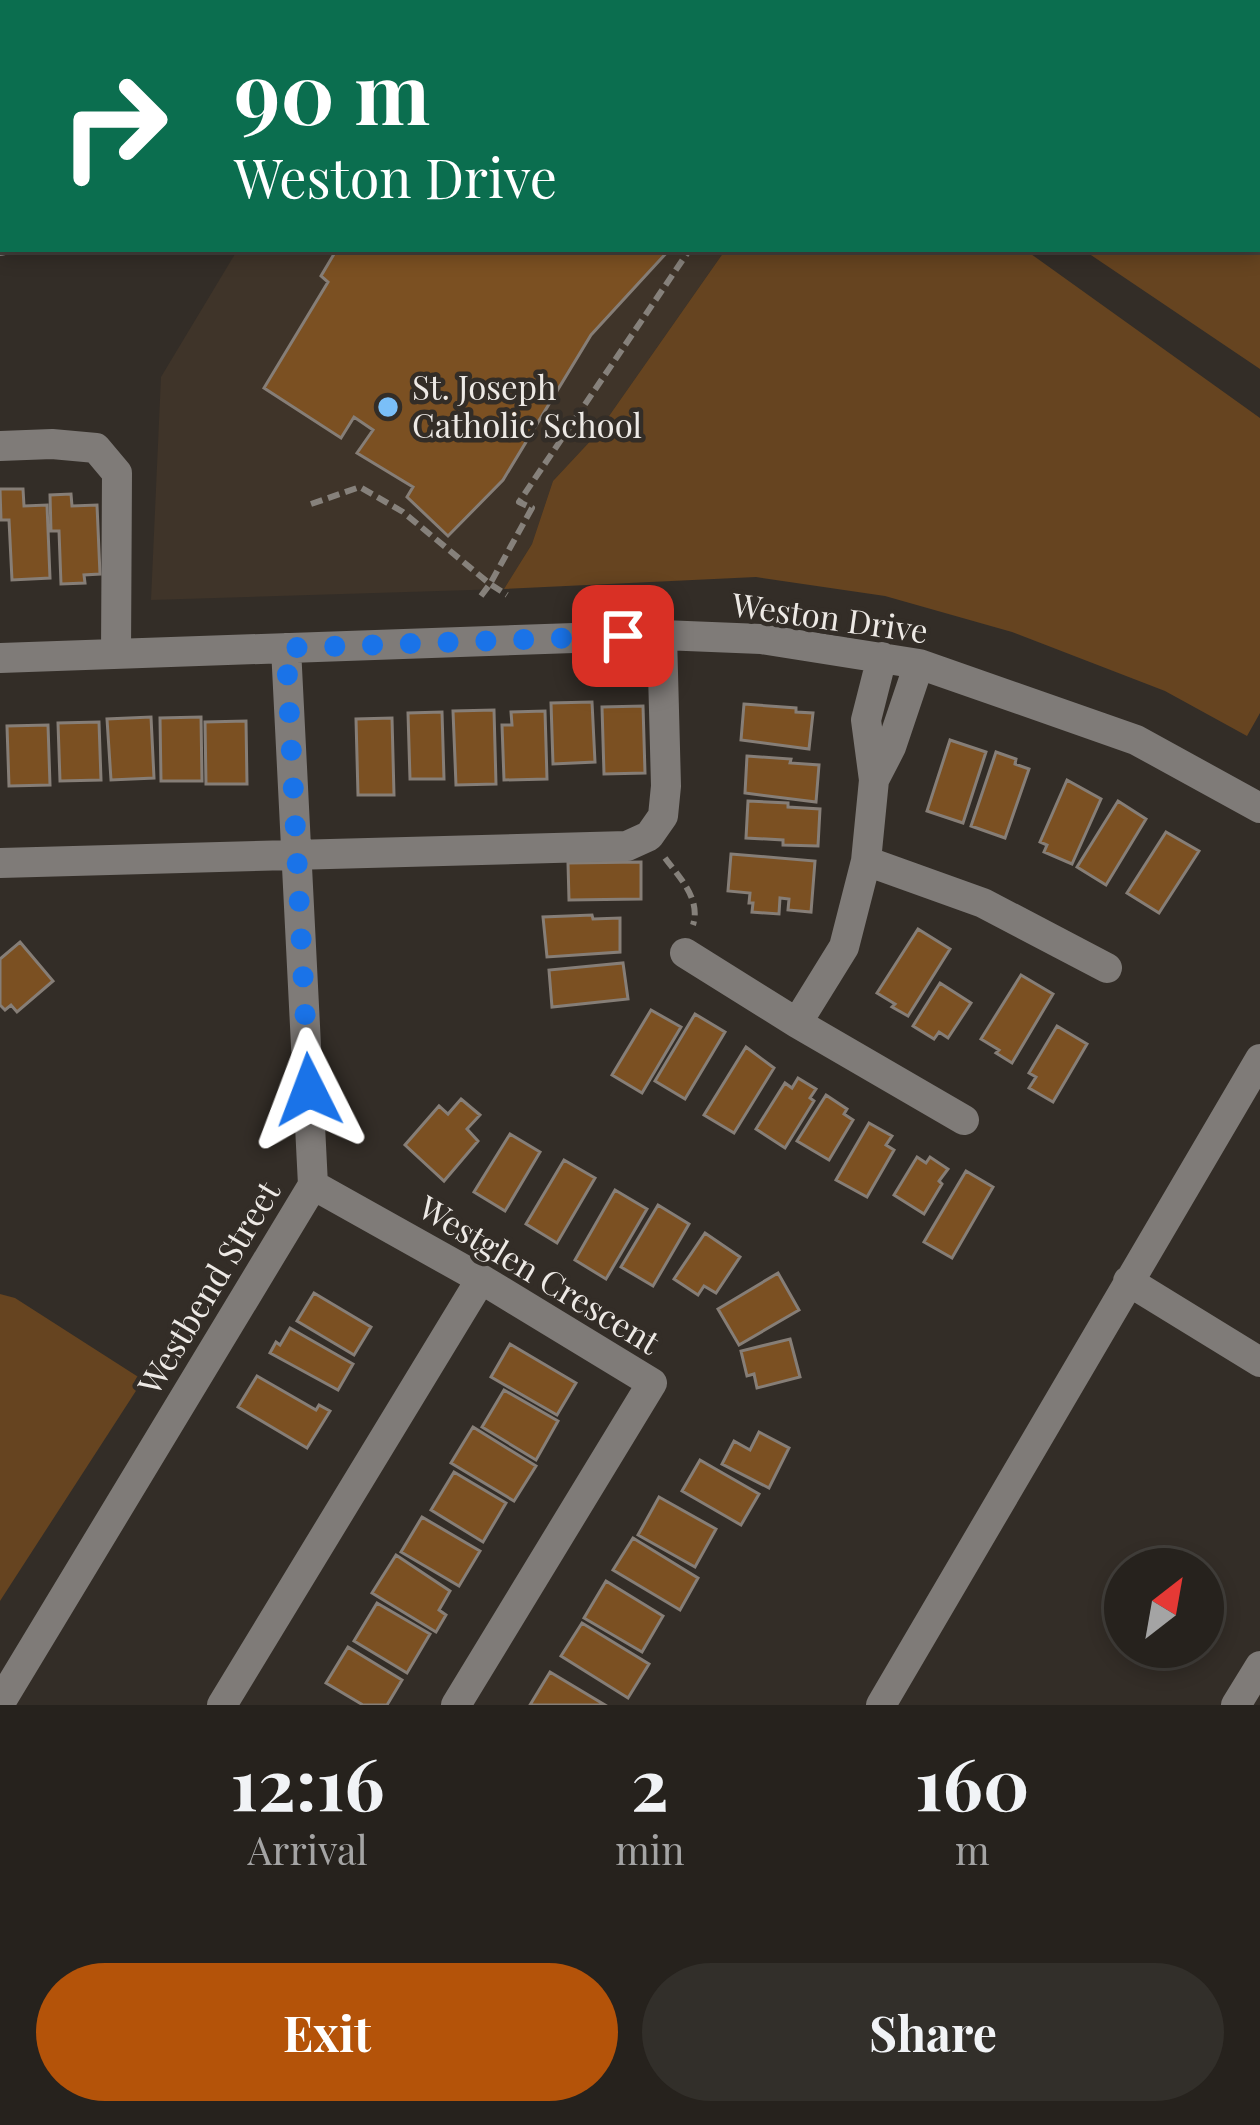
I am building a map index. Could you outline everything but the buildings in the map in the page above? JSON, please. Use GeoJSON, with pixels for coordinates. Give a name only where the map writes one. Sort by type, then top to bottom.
{"type":"FeatureCollection","features":[{"type":"Feature","properties":{"kind":"street"},"geometry":{"type":"LineString","coordinates":[[0,446],[96,448],[117,473],[116,654]]}},
{"type":"Feature","properties":{"kind":"street"},"geometry":{"type":"LineString","coordinates":[[0,863],[627,846],[649,836],[662,816],[666,786],[662,635]]}},
{"type":"Feature","properties":{"kind":"street","name":"Weston Drive"},"geometry":{"type":"LineString","coordinates":[[0,658],[662,635],[760,639],[919,664],[1136,740],[1260,808]]}},
{"type":"Feature","properties":{"kind":"street","name":"Westbend Street"},"geometry":{"type":"LineString","coordinates":[[0,1703],[313,1184],[286,648]]}},
{"type":"Feature","properties":{"kind":"street"},"geometry":{"type":"LineString","coordinates":[[797,1023],[844,947],[866,861],[874,780],[866,720],[882,657]]}},
{"type":"Feature","properties":{"kind":"street"},"geometry":{"type":"LineString","coordinates":[[874,780],[891,747],[919,664]]}},
{"type":"Feature","properties":{"kind":"street"},"geometry":{"type":"LineString","coordinates":[[866,861],[982,903],[1106,968]]}},
{"type":"Feature","properties":{"kind":"street"},"geometry":{"type":"LineString","coordinates":[[685,953],[964,1120]]}},
{"type":"Feature","properties":{"kind":"street"},"geometry":{"type":"LineString","coordinates":[[880,1705],[1260,1059]]}},
{"type":"Feature","properties":{"kind":"street","name":"Westglen Crescent"},"geometry":{"type":"LineString","coordinates":[[313,1184],[652,1383],[456,1705]]}},
{"type":"Feature","properties":{"kind":"street"},"geometry":{"type":"LineString","coordinates":[[222,1705],[481,1279]]}},
{"type":"Feature","properties":{"kind":"street"},"geometry":{"type":"LineString","coordinates":[[1128,1281],[1260,1362]]}},
{"type":"Feature","properties":{"kind":"street"},"geometry":{"type":"LineString","coordinates":[[1236,1705],[1260,1666]]}},
{"type":"Feature","properties":{"kind":"path"},"geometry":{"type":"LineString","coordinates":[[481,596],[532,508],[519,502],[688,252]]}},
{"type":"Feature","properties":{"kind":"path"},"geometry":{"type":"LineString","coordinates":[[311,504],[360,487],[416,522],[507,595]]}},
{"type":"Feature","properties":{"kind":"path"},"geometry":{"type":"LineString","coordinates":[[649,836],[689,891],[698,912],[685,953]]}},
{"type":"Feature","properties":{"kind":"shaded area","name":"St. Joseph Catholic School"},"geometry":{"type":"Polygon","coordinates":[[[236,252],[724,252],[595,436],[553,481],[532,544],[504,589],[151,600],[161,377],[236,252]]]}},
{"type":"Feature","properties":{"kind":"shaded area"},"geometry":{"type":"Polygon","coordinates":[[[724,252],[1028,252],[1260,418],[1260,713],[1247,736],[1165,691],[1012,632],[885,596],[756,577],[504,589],[532,544],[553,481],[595,436],[724,252]]]}},
{"type":"Feature","properties":{"kind":"shaded area"},"geometry":{"type":"Polygon","coordinates":[[[1086,252],[1260,252],[1260,369],[1086,252]]]}},
{"type":"Feature","properties":{"kind":"shaded area"},"geometry":{"type":"Polygon","coordinates":[[[0,1294],[15,1298],[143,1380],[0,1601],[0,1294]]]}},
{"type":"Feature","properties":{"kind":"place","name":"St. Joseph Catholic School"},"geometry":{"type":"Point","coordinates":[388,407]}},
{"type":"Feature","properties":{"kind":"route"},"geometry":{"type":"LineString","coordinates":[[309,1090],[286,648],[623,636]]}}]}
